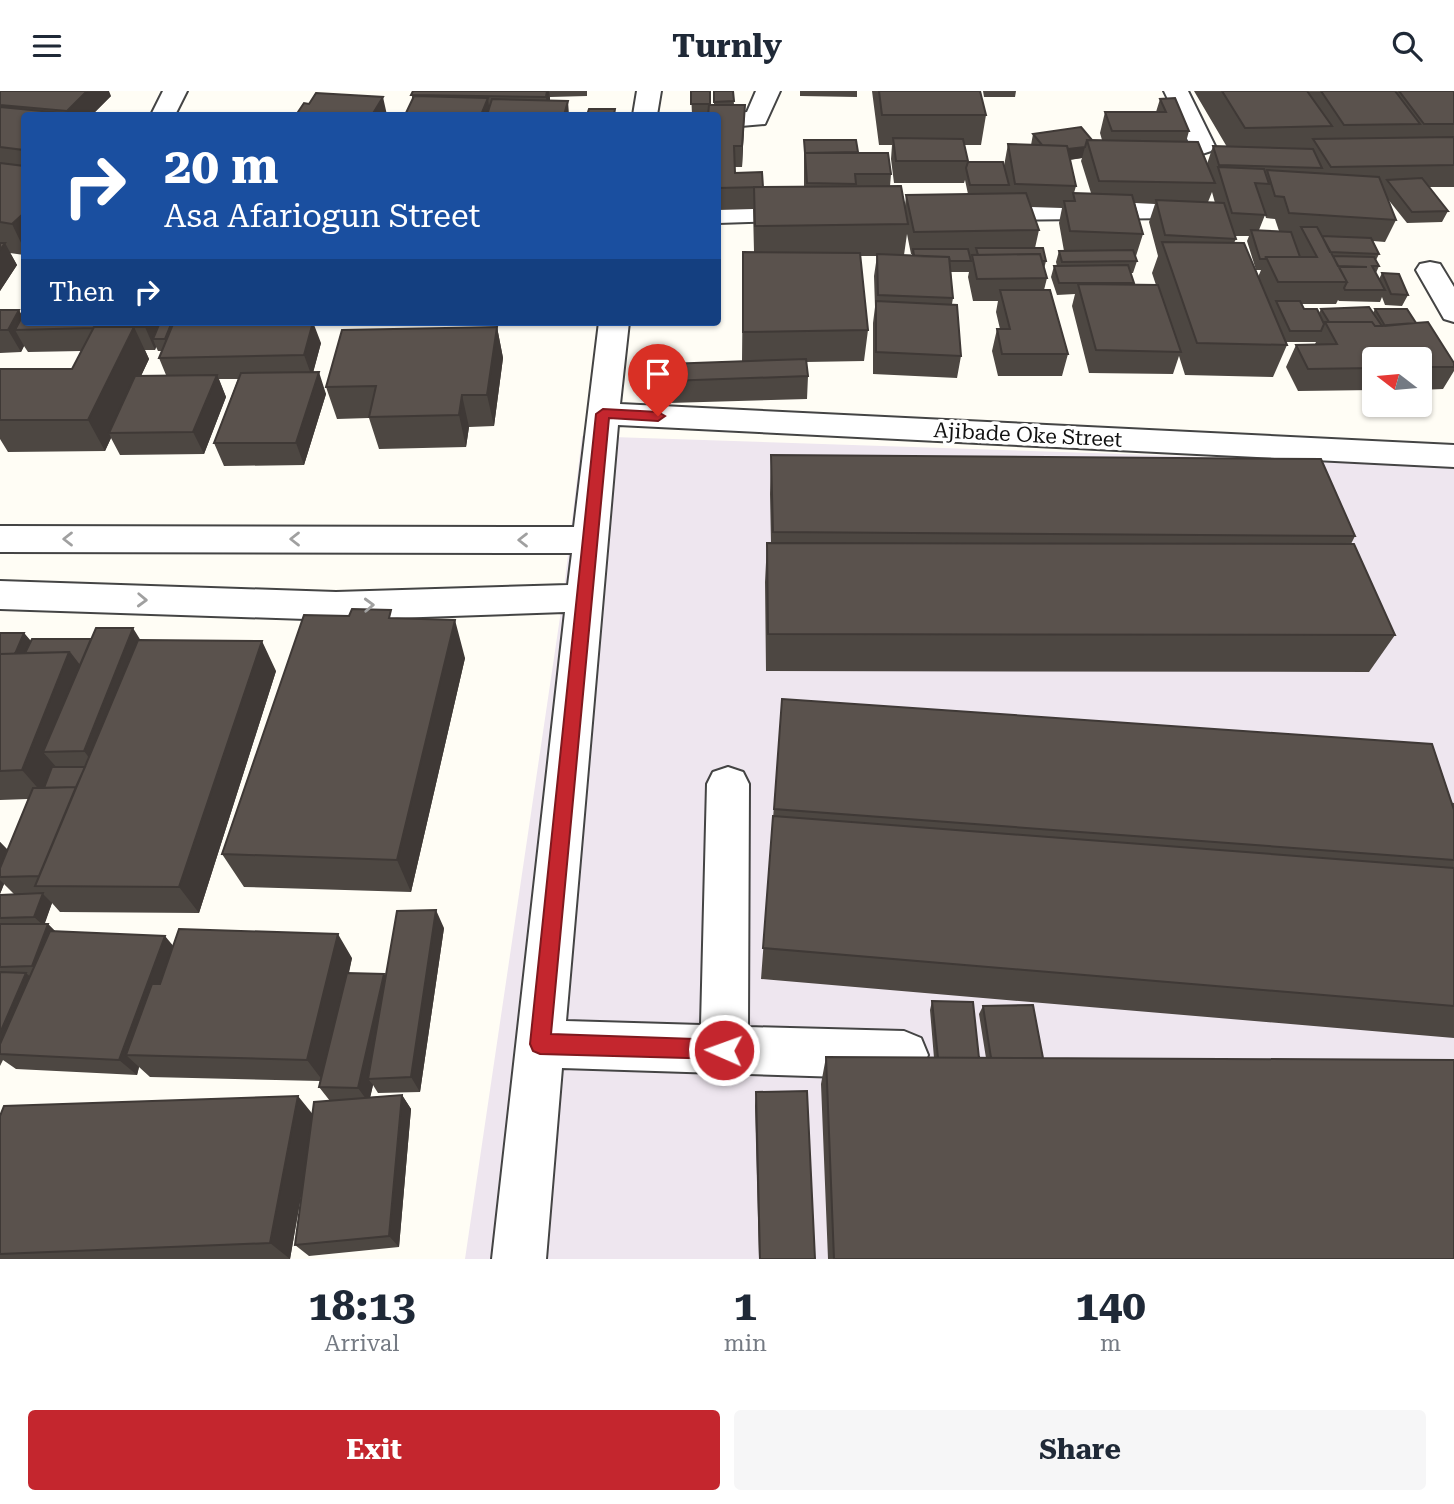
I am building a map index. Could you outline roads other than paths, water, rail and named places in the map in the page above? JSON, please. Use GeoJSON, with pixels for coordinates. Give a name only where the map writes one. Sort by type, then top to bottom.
{"type":"FeatureCollection","features":[{"type":"Feature","properties":{"kind":"street"},"geometry":{"type":"LineString","coordinates":[[164,112],[175,91]]}},
{"type":"Feature","properties":{"kind":"street"},"geometry":{"type":"LineString","coordinates":[[646,112],[649,91]]}},
{"type":"Feature","properties":{"kind":"street"},"geometry":{"type":"LineString","coordinates":[[721,121],[757,119],[768,91]]}},
{"type":"Feature","properties":{"kind":"street"},"geometry":{"type":"LineString","coordinates":[[1176,91],[1202,146]]}},
{"type":"Feature","properties":{"kind":"street"},"geometry":{"type":"LineString","coordinates":[[955,212],[1178,209]]}},
{"type":"Feature","properties":{"kind":"street"},"geometry":{"type":"LineString","coordinates":[[721,215],[829,213]]}},
{"type":"Feature","properties":{"kind":"street"},"geometry":{"type":"LineString","coordinates":[[1430,270],[1454,313]]}},
{"type":"Feature","properties":{"kind":"street"},"geometry":{"type":"LineString","coordinates":[[519,1259],[614,326]]}},
{"type":"Feature","properties":{"kind":"street","name":"Ajibade Oke Street"},"geometry":{"type":"LineString","coordinates":[[603,414],[1448,463]]}},
{"type":"Feature","properties":{"kind":"street"},"geometry":{"type":"LineString","coordinates":[[0,539],[591,540]]}},
{"type":"Feature","properties":{"kind":"street"},"geometry":{"type":"LineString","coordinates":[[0,595],[336,606],[585,598]]}},
{"type":"Feature","properties":{"kind":"street"},"geometry":{"type":"LineString","coordinates":[[724,1050],[728,784]]}},
{"type":"Feature","properties":{"kind":"street"},"geometry":{"type":"LineString","coordinates":[[540,1044],[904,1055]]}}]}
